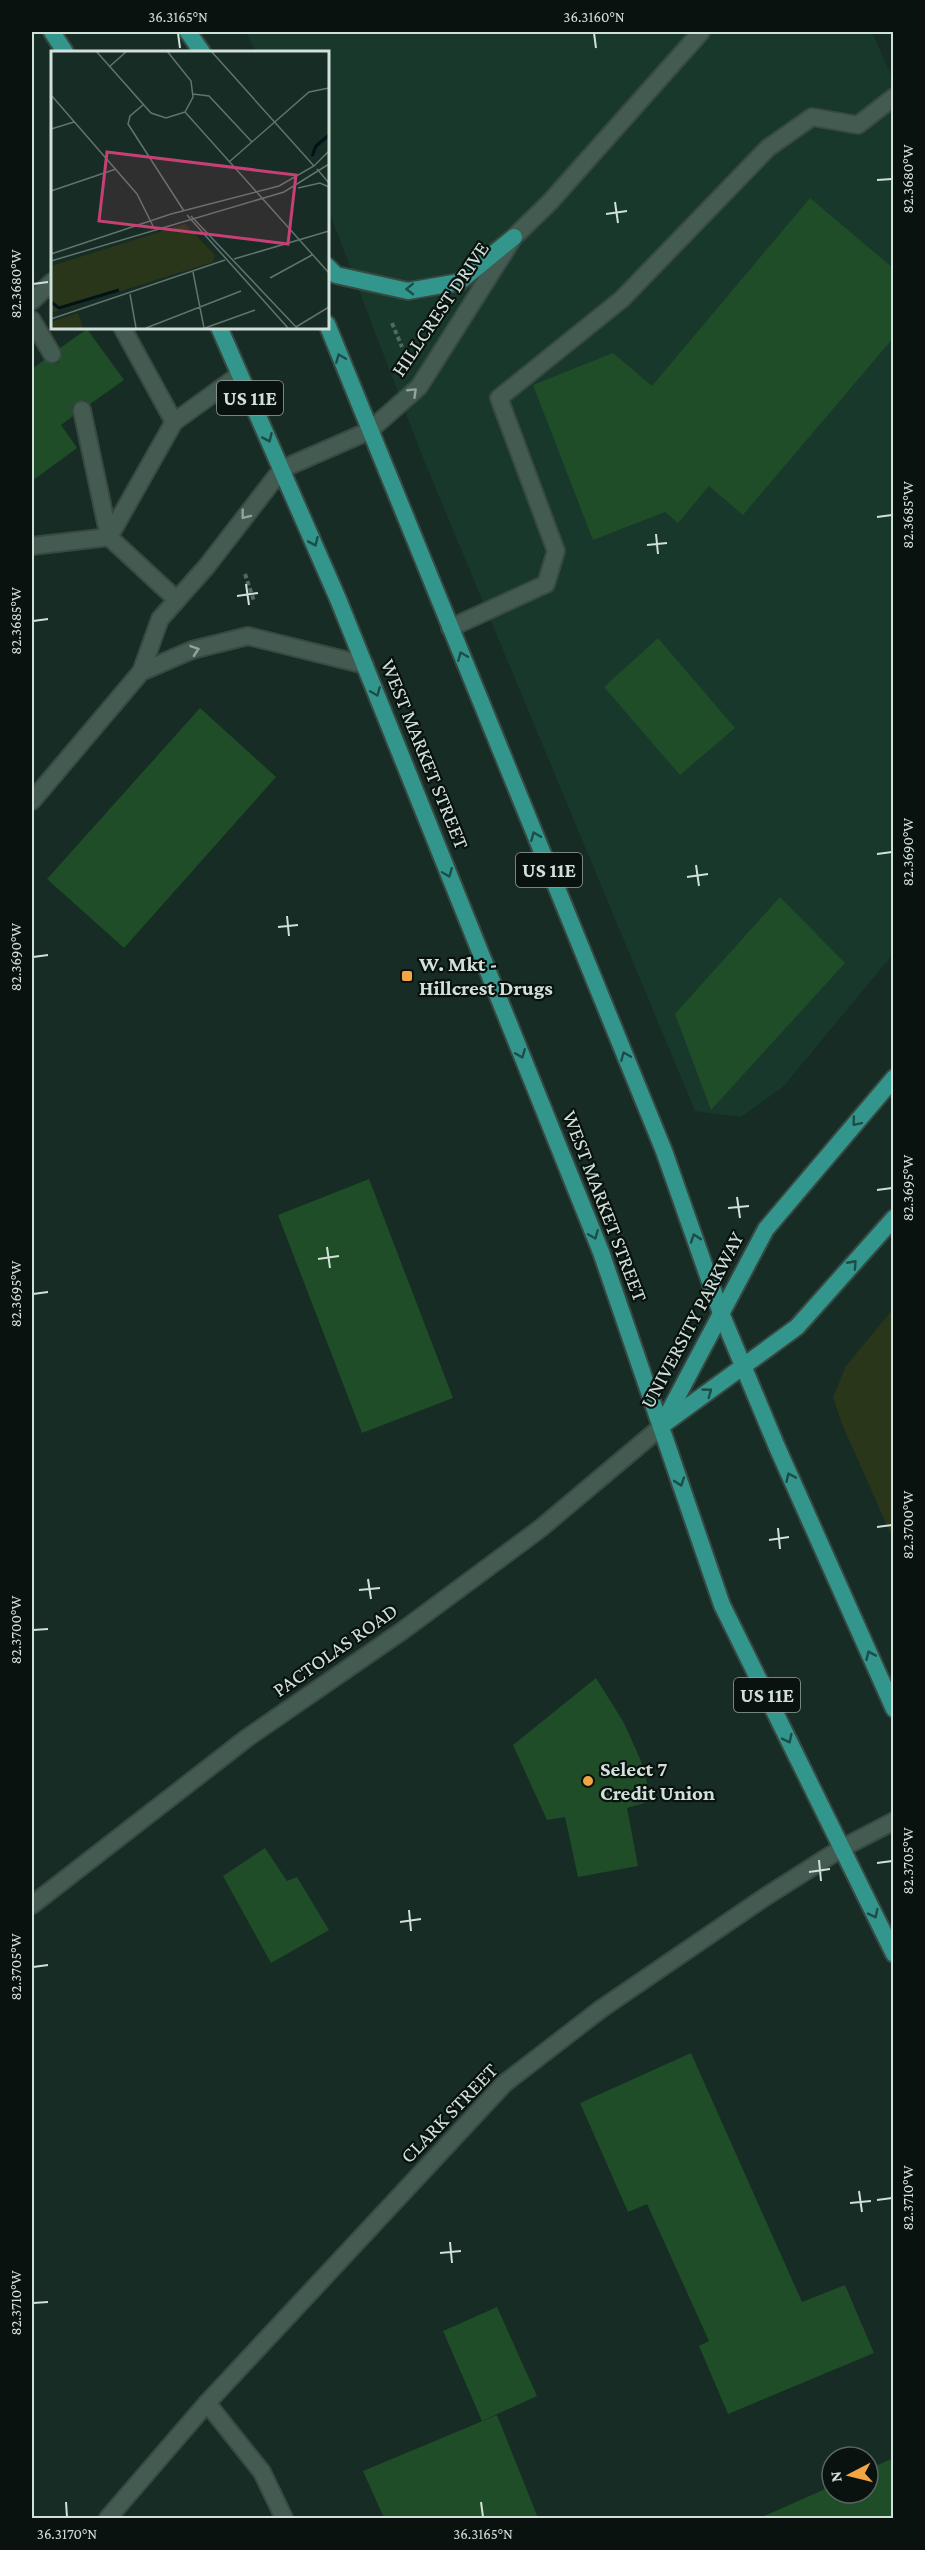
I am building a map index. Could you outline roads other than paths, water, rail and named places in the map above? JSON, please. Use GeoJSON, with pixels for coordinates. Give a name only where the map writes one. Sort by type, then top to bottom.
{"type":"FeatureCollection","features":[{"type":"Feature","properties":{"kind":"main road"},"geometry":{"type":"LineString","coordinates":[[52,32],[64,51]]}},
{"type":"Feature","properties":{"kind":"main road"},"geometry":{"type":"LineString","coordinates":[[188,32],[201,50]]}},
{"type":"Feature","properties":{"kind":"main road"},"geometry":{"type":"LineString","coordinates":[[194,32],[201,50]]}},
{"type":"Feature","properties":{"kind":"main road"},"geometry":{"type":"LineString","coordinates":[[328,267],[336,274],[408,291],[459,282],[514,237]]}},
{"type":"Feature","properties":{"kind":"main road","name":"US 11E"},"geometry":{"type":"LineString","coordinates":[[328,327],[664,1151],[721,1313],[894,1709]]}},
{"type":"Feature","properties":{"kind":"main road","name":"US 11E"},"geometry":{"type":"LineString","coordinates":[[219,328],[282,469]]}},
{"type":"Feature","properties":{"kind":"main road","name":"WEST MARKET STREET"},"geometry":{"type":"LineString","coordinates":[[282,469],[365,665],[601,1252],[722,1605],[894,1954]]}},
{"type":"Feature","properties":{"kind":"main road","name":"UNIVERSITY PARKWAY"},"geometry":{"type":"LineString","coordinates":[[660,1427],[766,1229],[894,1078]]}},
{"type":"Feature","properties":{"kind":"main road","name":"UNIVERSITY PARKWAY"},"geometry":{"type":"LineString","coordinates":[[660,1427],[797,1327],[894,1218]]}},
{"type":"Feature","properties":{"kind":"street","name":"HILLCREST DRIVE"},"geometry":{"type":"LineString","coordinates":[[32,801],[141,672],[160,619],[207,566],[282,469],[369,431],[419,387],[514,237],[550,202],[701,32]]}},
{"type":"Feature","properties":{"kind":"street"},"geometry":{"type":"LineString","coordinates":[[450,628],[546,584],[555,551],[499,398],[622,299],[768,148],[812,117],[858,125],[894,97]]}},
{"type":"Feature","properties":{"kind":"street"},"geometry":{"type":"LineString","coordinates":[[32,301],[51,283]]}},
{"type":"Feature","properties":{"kind":"street"},"geometry":{"type":"LineString","coordinates":[[32,320],[52,354]]}},
{"type":"Feature","properties":{"kind":"street"},"geometry":{"type":"LineString","coordinates":[[123,328],[174,422]]}},
{"type":"Feature","properties":{"kind":"street"},"geometry":{"type":"LineString","coordinates":[[109,537],[174,422],[239,375]]}},
{"type":"Feature","properties":{"kind":"street"},"geometry":{"type":"LineString","coordinates":[[82,410],[109,537],[177,600]]}},
{"type":"Feature","properties":{"kind":"street"},"geometry":{"type":"LineString","coordinates":[[32,546],[109,537]]}},
{"type":"Feature","properties":{"kind":"street","name":"HILLCREST DRIVE"},"geometry":{"type":"LineString","coordinates":[[141,672],[192,650],[248,636],[365,665]]}},
{"type":"Feature","properties":{"kind":"street","name":"PACTOLAS ROAD"},"geometry":{"type":"LineString","coordinates":[[32,1905],[247,1738],[402,1631],[541,1528],[660,1427]]}},
{"type":"Feature","properties":{"kind":"street","name":"CLARK STREET"},"geometry":{"type":"LineString","coordinates":[[108,2518],[207,2403],[505,2083],[601,2009],[765,1897],[842,1848],[894,1821]]}},
{"type":"Feature","properties":{"kind":"street"},"geometry":{"type":"LineString","coordinates":[[207,2403],[262,2472],[284,2518]]}},
{"type":"Feature","properties":{"kind":"place","name":"W. Mkt - Hillcrest Drugs"},"geometry":{"type":"Point","coordinates":[407,976]}},
{"type":"Feature","properties":{"kind":"place","name":"Select 7 Credit Union"},"geometry":{"type":"Point","coordinates":[588,1781]}}]}
